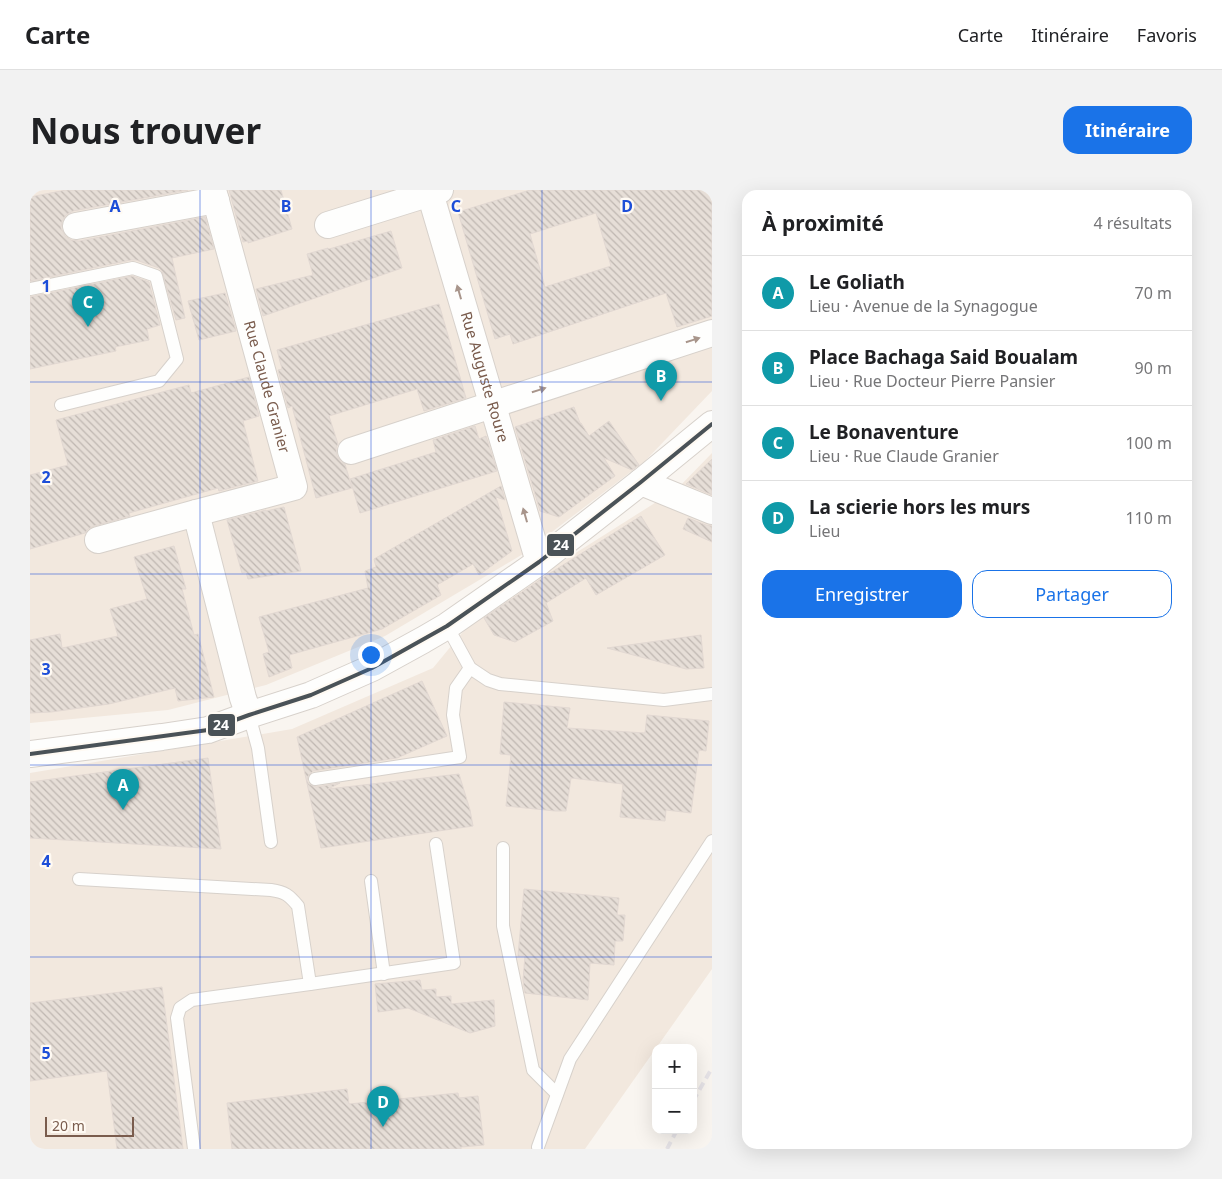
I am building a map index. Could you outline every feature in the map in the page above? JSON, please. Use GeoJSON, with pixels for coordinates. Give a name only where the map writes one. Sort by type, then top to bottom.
{"type":"FeatureCollection","features":[{"type":"Feature","properties":{"kind":"street"},"geometry":{"type":"LineString","coordinates":[[328,225],[435,192]]}},
{"type":"Feature","properties":{"kind":"street","name":"Rue Auguste Roure"},"geometry":{"type":"LineString","coordinates":[[435,192],[492,405],[538,562]]}},
{"type":"Feature","properties":{"kind":"street"},"geometry":{"type":"LineString","coordinates":[[76,226],[214,195]]}},
{"type":"Feature","properties":{"kind":"street","name":"Rue Claude Granier"},"geometry":{"type":"LineString","coordinates":[[98,540],[294,486],[214,195]]}},
{"type":"Feature","properties":{"kind":"street"},"geometry":{"type":"LineString","coordinates":[[351,451],[712,334]]}},
{"type":"Feature","properties":{"kind":"street"},"geometry":{"type":"LineString","coordinates":[[30,754],[208,730],[311,694],[372,668],[447,626],[538,562],[712,424]]}},
{"type":"Feature","properties":{"kind":"street"},"geometry":{"type":"LineString","coordinates":[[641,482],[712,512]]}},
{"type":"Feature","properties":{"kind":"street"},"geometry":{"type":"LineString","coordinates":[[196,513],[249,715]]}},
{"type":"Feature","properties":{"kind":"lane"},"geometry":{"type":"LineString","coordinates":[[30,289],[133,268],[156,276],[177,359],[159,381],[61,405]]}},
{"type":"Feature","properties":{"kind":"lane"},"geometry":{"type":"LineString","coordinates":[[447,626],[470,668],[488,680],[500,684],[664,700],[712,694]]}},
{"type":"Feature","properties":{"kind":"lane"},"geometry":{"type":"LineString","coordinates":[[315,779],[460,757],[453,715],[456,688],[470,668]]}},
{"type":"Feature","properties":{"kind":"lane"},"geometry":{"type":"LineString","coordinates":[[249,715],[258,748],[271,842]]}},
{"type":"Feature","properties":{"kind":"lane"},"geometry":{"type":"LineString","coordinates":[[538,1147],[570,1059],[712,841]]}},
{"type":"Feature","properties":{"kind":"lane"},"geometry":{"type":"LineString","coordinates":[[194,1149],[177,1018],[180,1008],[192,1000],[454,963],[436,844]]}},
{"type":"Feature","properties":{"kind":"lane"},"geometry":{"type":"LineString","coordinates":[[503,848],[502,926],[533,1070],[557,1094]]}},
{"type":"Feature","properties":{"kind":"lane"},"geometry":{"type":"LineString","coordinates":[[79,879],[282,891],[291,897],[298,906],[310,984]]}},
{"type":"Feature","properties":{"kind":"lane"},"geometry":{"type":"LineString","coordinates":[[371,881],[384,974]]}},
{"type":"Feature","properties":{"kind":"shaded area"},"geometry":{"type":"Polygon","coordinates":[[[30,190],[712,190],[712,391],[645,461],[523,554],[385,636],[266,685],[168,710],[30,723],[30,190]]]}},
{"type":"Feature","properties":{"kind":"shaded area"},"geometry":{"type":"Polygon","coordinates":[[[712,453],[712,969],[659,1044],[652,1044],[652,1054],[585,1149],[30,1149],[30,773],[292,729],[433,668],[476,616],[677,489],[712,453]]]}},
{"type":"Feature","properties":{"kind":"building"},"geometry":{"type":"Polygon","coordinates":[[[66,190],[188,190],[73,211],[66,215],[62,221],[61,228],[65,236],[71,240],[79,241],[205,217],[214,249],[172,258],[185,318],[176,320],[162,271],[159,268],[136,260],[30,281],[30,197],[66,190]]]}},
{"type":"Feature","properties":{"kind":"building"},"geometry":{"type":"Polygon","coordinates":[[[229,190],[281,190],[292,229],[248,243],[248,241],[243,242],[229,190]]]}},
{"type":"Feature","properties":{"kind":"building"},"geometry":{"type":"Polygon","coordinates":[[[530,190],[712,190],[712,316],[677,327],[666,293],[513,344],[510,334],[495,339],[458,212],[530,190]],[[596,213],[530,234],[545,287],[611,266],[596,213]]]}},
{"type":"Feature","properties":{"kind":"building"},"geometry":{"type":"Polygon","coordinates":[[[391,231],[402,268],[263,316],[256,289],[313,275],[307,254],[391,231]]]}},
{"type":"Feature","properties":{"kind":"building"},"geometry":{"type":"Polygon","coordinates":[[[132,276],[149,282],[160,325],[147,329],[149,340],[115,347],[116,351],[30,369],[30,297],[132,276]]]}},
{"type":"Feature","properties":{"kind":"building"},"geometry":{"type":"Polygon","coordinates":[[[225,293],[236,331],[199,340],[188,301],[225,293]]]}},
{"type":"Feature","properties":{"kind":"building"},"geometry":{"type":"Polygon","coordinates":[[[439,304],[466,398],[424,411],[417,389],[329,416],[338,444],[336,448],[337,456],[345,464],[352,488],[316,498],[292,406],[288,408],[278,370],[282,369],[277,350],[439,304]]]}},
{"type":"Feature","properties":{"kind":"building"},"geometry":{"type":"Polygon","coordinates":[[[249,377],[259,416],[243,421],[258,481],[219,491],[218,488],[129,513],[130,516],[94,526],[85,533],[30,549],[30,475],[68,465],[56,420],[189,385],[191,393],[249,377]]]}},
{"type":"Feature","properties":{"kind":"building"},"geometry":{"type":"Polygon","coordinates":[[[574,407],[580,423],[589,436],[609,421],[639,465],[632,470],[604,458],[615,476],[559,517],[540,511],[515,427],[574,407]]]}},
{"type":"Feature","properties":{"kind":"building"},"geometry":{"type":"Polygon","coordinates":[[[475,426],[479,439],[486,436],[497,471],[360,513],[350,479],[436,452],[433,440],[475,426]]]}},
{"type":"Feature","properties":{"kind":"building"},"geometry":{"type":"Polygon","coordinates":[[[712,459],[712,495],[686,484],[712,459]]]}},
{"type":"Feature","properties":{"kind":"building"},"geometry":{"type":"Polygon","coordinates":[[[501,486],[505,500],[496,497],[512,551],[479,575],[473,564],[437,585],[441,595],[382,629],[289,655],[292,668],[269,677],[263,654],[269,652],[259,617],[368,588],[365,571],[376,567],[374,559],[501,486]]]}},
{"type":"Feature","properties":{"kind":"building"},"geometry":{"type":"Polygon","coordinates":[[[284,507],[301,571],[248,579],[246,572],[242,573],[227,520],[284,507]]]}},
{"type":"Feature","properties":{"kind":"building"},"geometry":{"type":"Polygon","coordinates":[[[641,516],[665,555],[596,595],[586,578],[546,603],[553,621],[515,642],[494,635],[484,618],[544,577],[641,516]]]}},
{"type":"Feature","properties":{"kind":"building"},"geometry":{"type":"Polygon","coordinates":[[[688,518],[712,526],[712,542],[683,529],[688,518]]]}},
{"type":"Feature","properties":{"kind":"building"},"geometry":{"type":"Polygon","coordinates":[[[174,546],[186,589],[182,589],[194,635],[198,634],[214,697],[178,701],[175,688],[109,704],[30,713],[30,640],[60,634],[62,648],[118,636],[110,609],[147,599],[134,557],[174,546]]]}},
{"type":"Feature","properties":{"kind":"building"},"geometry":{"type":"Polygon","coordinates":[[[701,635],[704,668],[686,669],[607,648],[701,635]]]}},
{"type":"Feature","properties":{"kind":"building"},"geometry":{"type":"Polygon","coordinates":[[[422,681],[447,736],[397,758],[313,771],[308,776],[307,781],[316,787],[340,783],[328,789],[459,774],[473,826],[321,848],[297,737],[422,681]]]}},
{"type":"Feature","properties":{"kind":"building"},"geometry":{"type":"Polygon","coordinates":[[[504,702],[570,708],[567,728],[645,733],[647,715],[709,721],[706,751],[699,750],[691,813],[666,810],[665,821],[620,817],[623,784],[571,778],[566,811],[506,806],[511,755],[500,754],[504,702]]]}},
{"type":"Feature","properties":{"kind":"building"},"geometry":{"type":"Polygon","coordinates":[[[208,758],[221,849],[30,838],[30,782],[208,758]]]}},
{"type":"Feature","properties":{"kind":"building"},"geometry":{"type":"Polygon","coordinates":[[[524,889],[619,898],[617,915],[625,915],[623,941],[615,941],[614,965],[590,963],[588,1000],[525,993],[523,980],[525,956],[518,956],[524,889]]]}},
{"type":"Feature","properties":{"kind":"building"},"geometry":{"type":"Polygon","coordinates":[[[420,980],[422,990],[436,989],[436,997],[451,996],[451,1004],[494,1000],[495,1026],[470,1033],[408,1008],[378,1012],[375,984],[420,980]]]}},
{"type":"Feature","properties":{"kind":"building"},"geometry":{"type":"Polygon","coordinates":[[[162,987],[183,1149],[117,1149],[107,1071],[30,1081],[30,1003],[162,987]]]}},
{"type":"Feature","properties":{"kind":"building"},"geometry":{"type":"Polygon","coordinates":[[[347,1089],[349,1104],[458,1093],[459,1098],[478,1096],[484,1145],[461,1147],[461,1149],[232,1149],[227,1103],[347,1089]]]}},
{"type":"Feature","properties":{"kind":"railway"},"geometry":{"type":"LineString","coordinates":[[697,1094],[712,1068]]}},
{"type":"Feature","properties":{"kind":"railway"},"geometry":{"type":"LineString","coordinates":[[667,1149],[675,1134]]}},
{"type":"Feature","properties":{"kind":"transit line","name":"24"},"geometry":{"type":"LineString","coordinates":[[30,754],[208,730],[311,695],[372,668],[447,626],[539,562],[712,424]]}},
{"type":"Feature","properties":{"kind":"place","name":"Le Bonaventure"},"geometry":{"type":"Point","coordinates":[88,327]}},
{"type":"Feature","properties":{"kind":"place","name":"Place Bachaga Said Boualam"},"geometry":{"type":"Point","coordinates":[661,401]}},
{"type":"Feature","properties":{"kind":"place","name":"Le Goliath"},"geometry":{"type":"Point","coordinates":[123,810]}},
{"type":"Feature","properties":{"kind":"place","name":"La scierie hors les murs"},"geometry":{"type":"Point","coordinates":[383,1127]}}]}
